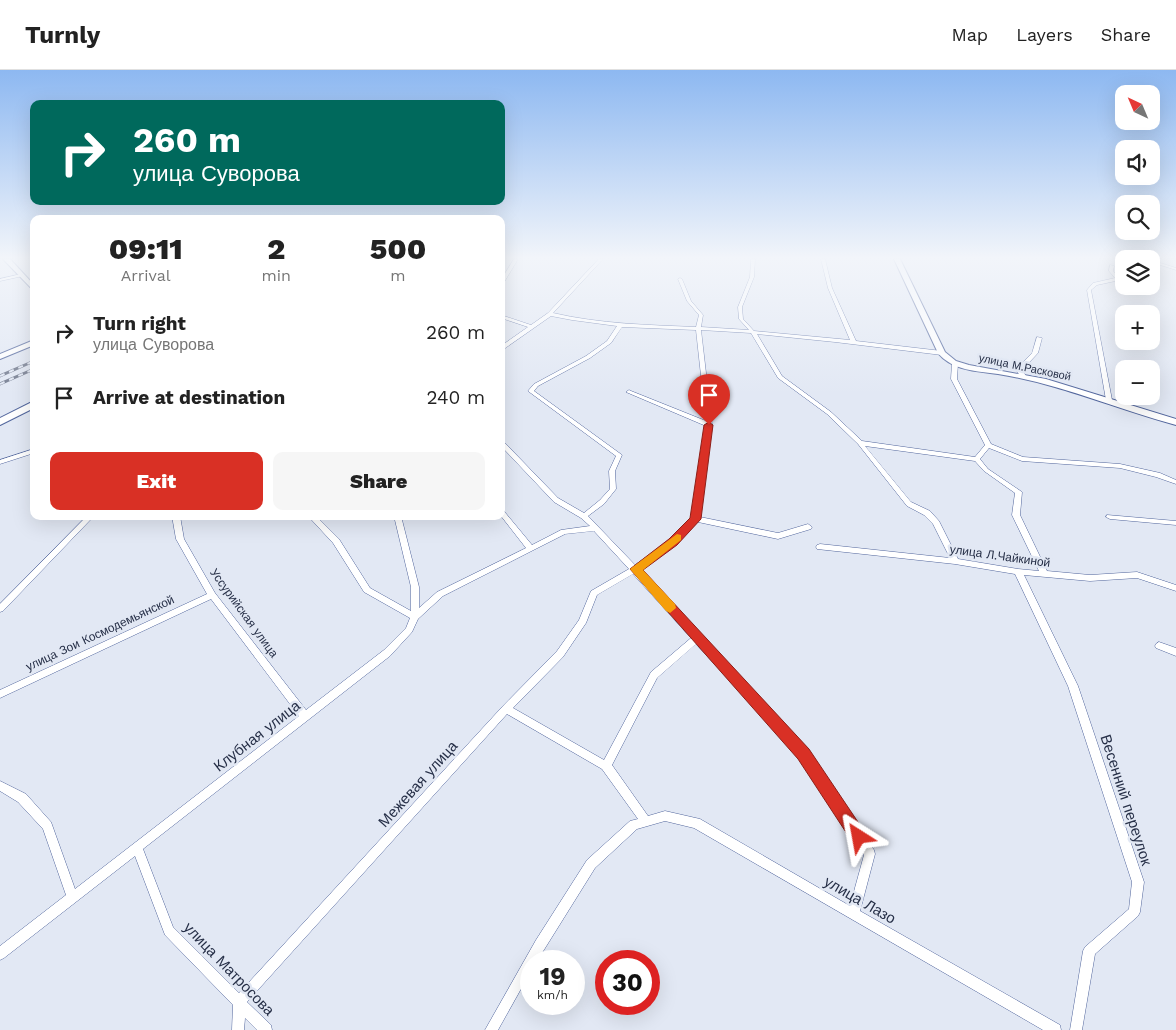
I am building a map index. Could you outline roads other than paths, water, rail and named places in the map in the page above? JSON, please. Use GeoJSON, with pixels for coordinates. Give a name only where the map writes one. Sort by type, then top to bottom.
{"type":"FeatureCollection","features":[{"type":"Feature","properties":{"kind":"street"},"geometry":{"type":"LineString","coordinates":[[505,346],[550,314],[559,304]]}},
{"type":"Feature","properties":{"kind":"street"},"geometry":{"type":"LineString","coordinates":[[692,304],[702,314],[698,328],[709,425],[696,519],[778,536],[808,527]]}},
{"type":"Feature","properties":{"kind":"street"},"geometry":{"type":"LineString","coordinates":[[741,304],[742,319],[753,332],[780,377],[830,413],[860,443],[909,504],[927,513],[936,522],[955,561]]}},
{"type":"Feature","properties":{"kind":"street"},"geometry":{"type":"LineString","coordinates":[[837,304],[853,341]]}},
{"type":"Feature","properties":{"kind":"street"},"geometry":{"type":"LineString","coordinates":[[918,304],[942,353],[947,359],[955,363],[954,379],[988,445],[1022,459],[1120,466],[1158,475],[1176,482]]}},
{"type":"Feature","properties":{"kind":"street"},"geometry":{"type":"LineString","coordinates":[[1091,304],[1108,400]]}},
{"type":"Feature","properties":{"kind":"street"},"geometry":{"type":"LineString","coordinates":[[550,314],[574,320],[620,326],[698,328],[753,332],[853,341],[942,353]]}},
{"type":"Feature","properties":{"kind":"street"},"geometry":{"type":"LineString","coordinates":[[505,317],[532,327]]}},
{"type":"Feature","properties":{"kind":"street"},"geometry":{"type":"LineString","coordinates":[[584,516],[602,502],[613,489],[612,471],[620,455],[531,391],[536,385],[588,357],[609,342],[620,326]]}},
{"type":"Feature","properties":{"kind":"street"},"geometry":{"type":"LineString","coordinates":[[1023,376],[1019,370],[1035,353],[1039,338]]}},
{"type":"Feature","properties":{"kind":"street"},"geometry":{"type":"LineString","coordinates":[[0,357],[30,344]]}},
{"type":"Feature","properties":{"kind":"street","name":"улица М.Расковой"},"geometry":{"type":"LineString","coordinates":[[955,363],[963,367],[1023,376],[1054,383],[1176,422]]}},
{"type":"Feature","properties":{"kind":"street"},"geometry":{"type":"LineString","coordinates":[[630,392],[709,425]]}},
{"type":"Feature","properties":{"kind":"street"},"geometry":{"type":"LineString","coordinates":[[0,422],[30,406]]}},
{"type":"Feature","properties":{"kind":"street"},"geometry":{"type":"LineString","coordinates":[[860,443],[978,459],[986,470],[1019,492],[1016,515],[1044,574]]}},
{"type":"Feature","properties":{"kind":"street"},"geometry":{"type":"LineString","coordinates":[[978,459],[988,445]]}},
{"type":"Feature","properties":{"kind":"street"},"geometry":{"type":"LineString","coordinates":[[505,446],[556,500],[584,516],[596,528],[803,754],[870,854],[854,914]]}},
{"type":"Feature","properties":{"kind":"street"},"geometry":{"type":"LineString","coordinates":[[0,462],[30,452]]}},
{"type":"Feature","properties":{"kind":"street"},"geometry":{"type":"LineString","coordinates":[[505,517],[531,548]]}},
{"type":"Feature","properties":{"kind":"street"},"geometry":{"type":"LineString","coordinates":[[1110,517],[1176,524]]}},
{"type":"Feature","properties":{"kind":"street","name":"Межевая улица"},"geometry":{"type":"LineString","coordinates":[[240,1002],[506,709],[560,654],[583,621],[594,593],[635,569],[673,542],[696,519]]}},
{"type":"Feature","properties":{"kind":"street"},"geometry":{"type":"LineString","coordinates":[[0,609],[87,520]]}},
{"type":"Feature","properties":{"kind":"street","name":"Уссурийская улица"},"geometry":{"type":"LineString","coordinates":[[177,520],[180,539],[212,594],[306,717]]}},
{"type":"Feature","properties":{"kind":"street"},"geometry":{"type":"LineString","coordinates":[[315,520],[336,541],[367,590],[415,617],[415,587],[398,520]]}},
{"type":"Feature","properties":{"kind":"street","name":"Клубная улица"},"geometry":{"type":"LineString","coordinates":[[0,954],[72,896],[387,653],[409,630],[415,617],[440,594],[564,532],[596,528]]}},
{"type":"Feature","properties":{"kind":"street","name":"улица Л.Чайкиной"},"geometry":{"type":"LineString","coordinates":[[820,547],[955,561],[1018,572],[1090,578],[1137,576],[1176,588]]}},
{"type":"Feature","properties":{"kind":"street","name":"Весенний переулок"},"geometry":{"type":"LineString","coordinates":[[1018,572],[1073,686],[1138,882],[1134,912],[1089,951],[1076,1030]]}},
{"type":"Feature","properties":{"kind":"street","name":"улица Зои Космодемьянской"},"geometry":{"type":"LineString","coordinates":[[0,694],[212,594]]}},
{"type":"Feature","properties":{"kind":"street"},"geometry":{"type":"LineString","coordinates":[[606,766],[654,675],[697,638]]}},
{"type":"Feature","properties":{"kind":"street"},"geometry":{"type":"LineString","coordinates":[[1159,646],[1176,652]]}},
{"type":"Feature","properties":{"kind":"street"},"geometry":{"type":"LineString","coordinates":[[491,1030],[540,944],[591,864],[634,825],[646,821],[606,766],[506,709]]}},
{"type":"Feature","properties":{"kind":"street"},"geometry":{"type":"LineString","coordinates":[[0,786],[22,798],[47,826],[72,896]]}},
{"type":"Feature","properties":{"kind":"street","name":"улица Лазо"},"geometry":{"type":"LineString","coordinates":[[646,821],[665,816],[696,823],[1055,1030]]}},
{"type":"Feature","properties":{"kind":"street","name":"улица Матросова"},"geometry":{"type":"LineString","coordinates":[[137,847],[169,931],[266,1030]]}},
{"type":"Feature","properties":{"kind":"street"},"geometry":{"type":"LineString","coordinates":[[238,1030],[240,1002]]}},
{"type":"Feature","properties":{"kind":"railway"},"geometry":{"type":"LineString","coordinates":[[0,376],[30,363]]}},
{"type":"Feature","properties":{"kind":"railway"},"geometry":{"type":"LineString","coordinates":[[0,384],[30,371]]}}]}
